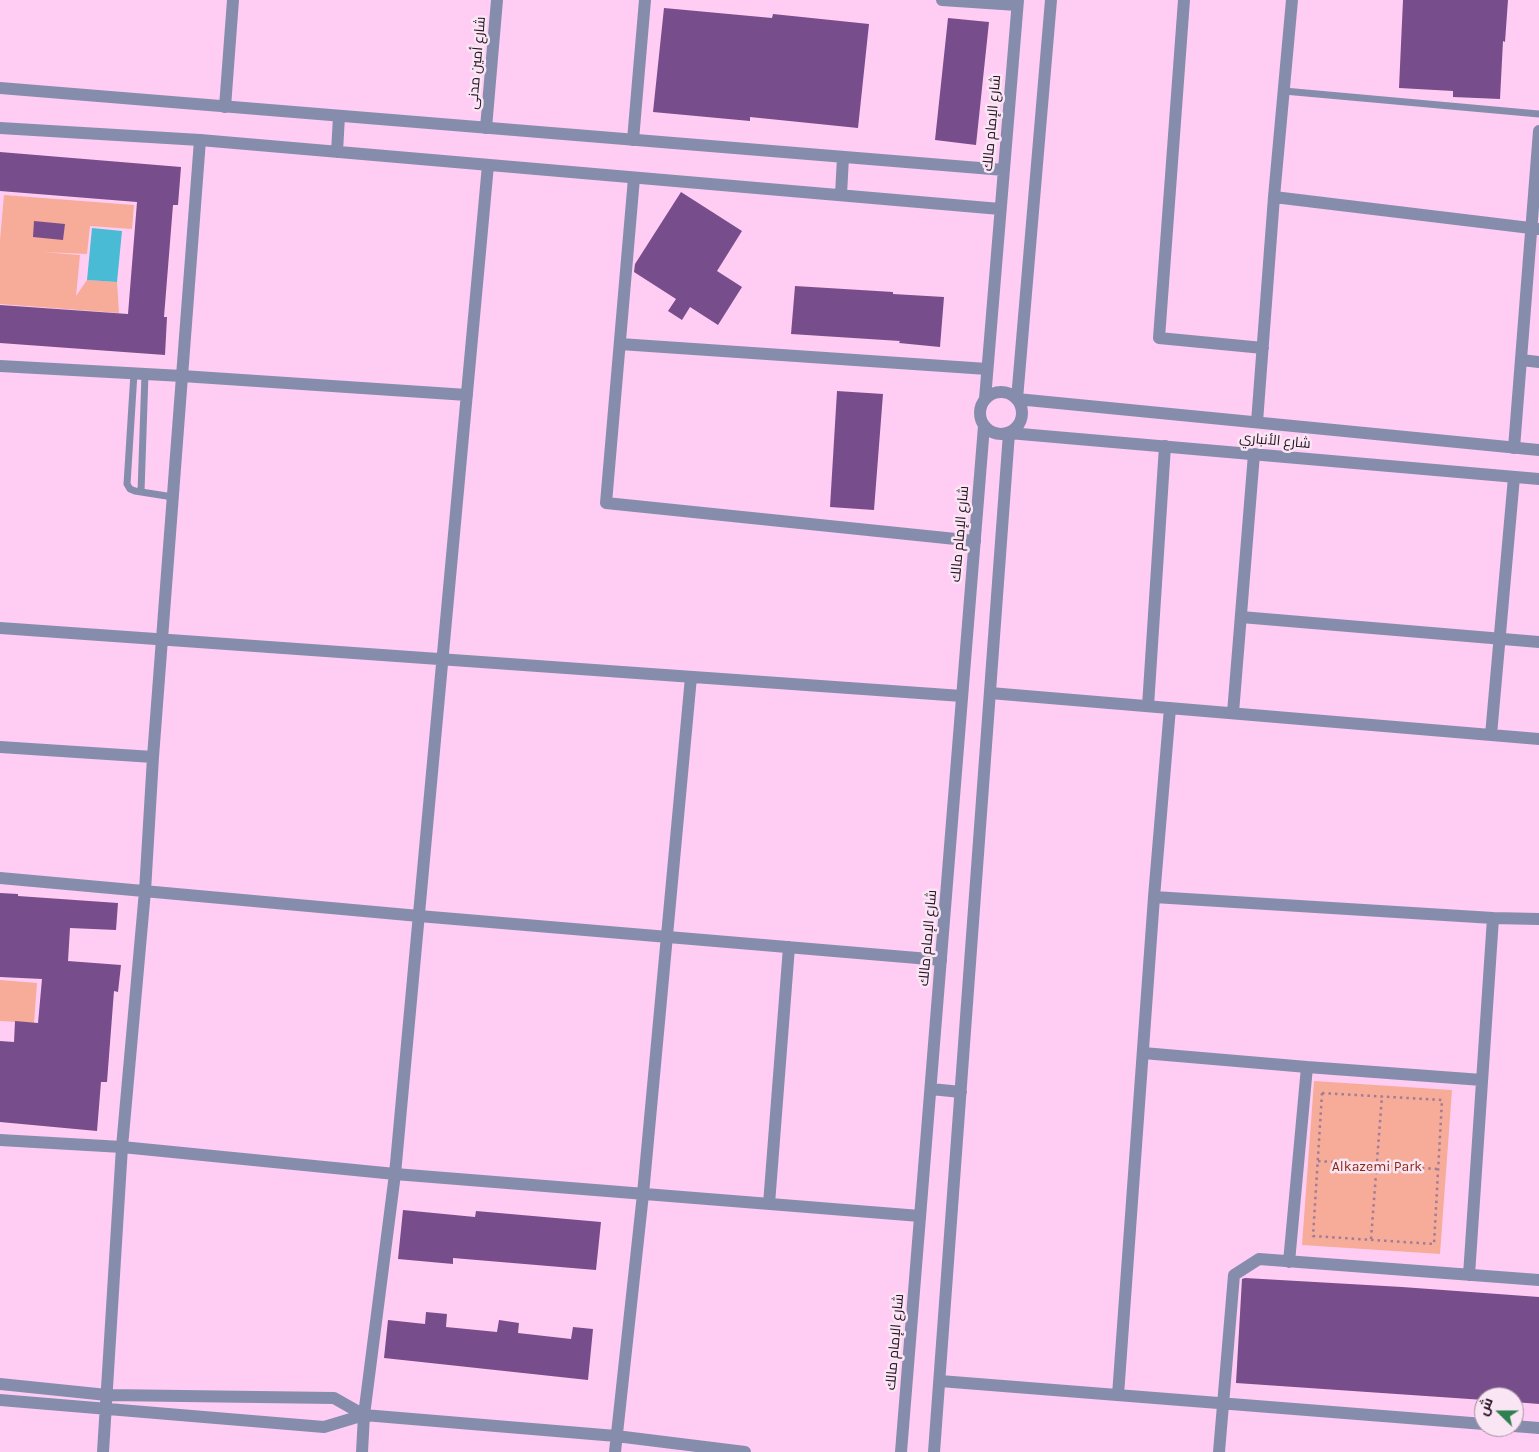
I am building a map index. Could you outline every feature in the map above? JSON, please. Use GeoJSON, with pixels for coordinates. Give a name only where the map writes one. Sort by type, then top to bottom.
{"type":"FeatureCollection","features":[{"type":"Feature","properties":{"kind":"street"},"geometry":{"type":"LineString","coordinates":[[225,107],[233,0]]}},
{"type":"Feature","properties":{"kind":"street","name":"شارع أمين مدنى"},"geometry":{"type":"LineString","coordinates":[[486,128],[497,0]]}},
{"type":"Feature","properties":{"kind":"street"},"geometry":{"type":"LineString","coordinates":[[632,140],[646,0]]}},
{"type":"Feature","properties":{"kind":"street"},"geometry":{"type":"LineString","coordinates":[[942,0],[1018,2]]}},
{"type":"Feature","properties":{"kind":"street"},"geometry":{"type":"LineString","coordinates":[[1016,399],[1051,0]]}},
{"type":"Feature","properties":{"kind":"street"},"geometry":{"type":"LineString","coordinates":[[1184,0],[1159,338],[1263,348]]}},
{"type":"Feature","properties":{"kind":"street"},"geometry":{"type":"LineString","coordinates":[[1257,422],[1274,197],[1292,0]]}},
{"type":"Feature","properties":{"kind":"street","name":"شارع الإمام مالك"},"geometry":{"type":"LineString","coordinates":[[985,399],[1018,2]]}},
{"type":"Feature","properties":{"kind":"street"},"geometry":{"type":"LineString","coordinates":[[0,88],[1004,170]]}},
{"type":"Feature","properties":{"kind":"street"},"geometry":{"type":"LineString","coordinates":[[338,116],[338,152]]}},
{"type":"Feature","properties":{"kind":"street"},"geometry":{"type":"LineString","coordinates":[[0,128],[200,140],[488,166],[1000,208]]}},
{"type":"Feature","properties":{"kind":"street"},"geometry":{"type":"LineString","coordinates":[[1514,448],[1535,229],[1539,131]]}},
{"type":"Feature","properties":{"kind":"street"},"geometry":{"type":"LineString","coordinates":[[103,1452],[122,1147],[145,891],[153,757],[200,140]]}},
{"type":"Feature","properties":{"kind":"street"},"geometry":{"type":"LineString","coordinates":[[841,195],[843,157]]}},
{"type":"Feature","properties":{"kind":"street"},"geometry":{"type":"LineString","coordinates":[[362,1452],[364,1415],[395,1174],[488,166]]}},
{"type":"Feature","properties":{"kind":"street"},"geometry":{"type":"LineString","coordinates":[[634,178],[606,503],[975,541]]}},
{"type":"Feature","properties":{"kind":"street"},"geometry":{"type":"LineString","coordinates":[[1274,197],[1535,229]]}},
{"type":"Feature","properties":{"kind":"street"},"geometry":{"type":"LineString","coordinates":[[620,344],[987,369]]}},
{"type":"Feature","properties":{"kind":"street"},"geometry":{"type":"LineString","coordinates":[[1521,360],[1539,362]]}},
{"type":"Feature","properties":{"kind":"street"},"geometry":{"type":"LineString","coordinates":[[0,366],[140,373],[467,395]]}},
{"type":"Feature","properties":{"kind":"street"},"geometry":{"type":"LineString","coordinates":[[1005,392],[1016,399],[1020,404],[1022,417],[1019,424],[1009,433],[996,434],[984,426],[980,420],[980,412],[981,405],[985,399],[991,394],[1005,392]]}},
{"type":"Feature","properties":{"kind":"street","name":"شارع الأنباري"},"geometry":{"type":"LineString","coordinates":[[1016,399],[1539,450]]}},
{"type":"Feature","properties":{"kind":"street","name":"شارع الإمام مالك"},"geometry":{"type":"LineString","coordinates":[[902,1452],[984,426]]}},
{"type":"Feature","properties":{"kind":"street"},"geometry":{"type":"LineString","coordinates":[[934,1452],[1009,433]]}},
{"type":"Feature","properties":{"kind":"street","name":"شارع الأنباري"},"geometry":{"type":"LineString","coordinates":[[1009,433],[1539,479]]}},
{"type":"Feature","properties":{"kind":"street"},"geometry":{"type":"LineString","coordinates":[[1148,706],[1165,446]]}},
{"type":"Feature","properties":{"kind":"street"},"geometry":{"type":"LineString","coordinates":[[1233,713],[1254,454]]}},
{"type":"Feature","properties":{"kind":"street"},"geometry":{"type":"LineString","coordinates":[[1491,735],[1514,477]]}},
{"type":"Feature","properties":{"kind":"street"},"geometry":{"type":"LineString","coordinates":[[1241,617],[1539,642]]}},
{"type":"Feature","properties":{"kind":"street"},"geometry":{"type":"LineString","coordinates":[[0,628],[962,696]]}},
{"type":"Feature","properties":{"kind":"street"},"geometry":{"type":"LineString","coordinates":[[615,1452],[643,1194],[691,677]]}},
{"type":"Feature","properties":{"kind":"street"},"geometry":{"type":"LineString","coordinates":[[990,693],[1539,739]]}},
{"type":"Feature","properties":{"kind":"street"},"geometry":{"type":"LineString","coordinates":[[1118,1395],[1154,897],[1170,708]]}},
{"type":"Feature","properties":{"kind":"street"},"geometry":{"type":"LineString","coordinates":[[0,747],[153,757]]}},
{"type":"Feature","properties":{"kind":"street"},"geometry":{"type":"LineString","coordinates":[[0,878],[941,960]]}},
{"type":"Feature","properties":{"kind":"street"},"geometry":{"type":"LineString","coordinates":[[1154,897],[1539,920]]}},
{"type":"Feature","properties":{"kind":"street"},"geometry":{"type":"LineString","coordinates":[[1469,1275],[1493,918]]}},
{"type":"Feature","properties":{"kind":"street"},"geometry":{"type":"LineString","coordinates":[[769,1204],[789,947]]}},
{"type":"Feature","properties":{"kind":"street"},"geometry":{"type":"LineString","coordinates":[[1143,1053],[1482,1080]]}},
{"type":"Feature","properties":{"kind":"street"},"geometry":{"type":"LineString","coordinates":[[1289,1262],[1307,1067]]}},
{"type":"Feature","properties":{"kind":"street"},"geometry":{"type":"LineString","coordinates":[[931,1089],[961,1092]]}},
{"type":"Feature","properties":{"kind":"street"},"geometry":{"type":"LineString","coordinates":[[0,1140],[122,1147],[395,1174],[920,1216]]}},
{"type":"Feature","properties":{"kind":"street"},"geometry":{"type":"LineString","coordinates":[[1219,1452],[1234,1275],[1259,1259],[1539,1280]]}},
{"type":"Feature","properties":{"kind":"street"},"geometry":{"type":"LineString","coordinates":[[940,1380],[1474,1423]]}},
{"type":"Feature","properties":{"kind":"street"},"geometry":{"type":"LineString","coordinates":[[0,1384],[107,1395],[334,1398],[364,1415]]}},
{"type":"Feature","properties":{"kind":"street"},"geometry":{"type":"LineString","coordinates":[[0,1400],[324,1427],[364,1415],[616,1436],[744,1452]]}},
{"type":"Feature","properties":{"kind":"street"},"geometry":{"type":"LineString","coordinates":[[1524,1427],[1539,1428]]}},
{"type":"Feature","properties":{"kind":"lane"},"geometry":{"type":"LineString","coordinates":[[1284,91],[1539,114]]}},
{"type":"Feature","properties":{"kind":"lane"},"geometry":{"type":"LineString","coordinates":[[140,373],[141,492]]}},
{"type":"Feature","properties":{"kind":"lane"},"geometry":{"type":"LineString","coordinates":[[140,373],[128,484],[130,489],[173,497]]}},
{"type":"Feature","properties":{"kind":"path"},"geometry":{"type":"LineString","coordinates":[[1322,1093],[1382,1096],[1442,1100],[1434,1244],[1313,1236],[1322,1093]]}},
{"type":"Feature","properties":{"kind":"path"},"geometry":{"type":"LineString","coordinates":[[1371,1239],[1382,1096]]}},
{"type":"Feature","properties":{"kind":"path"},"geometry":{"type":"LineString","coordinates":[[1318,1161],[1438,1169]]}},
{"type":"Feature","properties":{"kind":"green space"},"geometry":{"type":"Polygon","coordinates":[[[4,195],[134,205],[132,229],[90,226],[87,254],[43,252],[80,255],[76,296],[87,280],[117,282],[119,313],[0,304],[0,240],[4,195]]]}},
{"type":"Feature","properties":{"kind":"green space"},"geometry":{"type":"Polygon","coordinates":[[[0,980],[37,983],[34,1023],[0,1021],[0,980]]]}},
{"type":"Feature","properties":{"kind":"green space","name":"Alkazemi Park"},"geometry":{"type":"Polygon","coordinates":[[[1314,1081],[1452,1090],[1440,1254],[1302,1245],[1314,1081]]]}},
{"type":"Feature","properties":{"kind":"water"},"geometry":{"type":"Polygon","coordinates":[[[92,228],[122,231],[117,282],[87,280],[92,228]]]}},
{"type":"Feature","properties":{"kind":"building"},"geometry":{"type":"Polygon","coordinates":[[[1403,0],[1508,0],[1505,42],[1503,41],[1500,99],[1453,97],[1453,91],[1399,88],[1403,0]]]}},
{"type":"Feature","properties":{"kind":"building"},"geometry":{"type":"Polygon","coordinates":[[[664,8],[772,18],[773,14],[869,24],[858,128],[750,117],[750,121],[653,112],[664,8]]]}},
{"type":"Feature","properties":{"kind":"building"},"geometry":{"type":"Polygon","coordinates":[[[948,18],[989,22],[976,145],[935,140],[948,18]]]}},
{"type":"Feature","properties":{"kind":"building"},"geometry":{"type":"Polygon","coordinates":[[[0,152],[181,167],[178,205],[173,205],[164,317],[167,317],[165,355],[0,343],[0,305],[128,314],[137,202],[0,191],[0,152]]]}},
{"type":"Feature","properties":{"kind":"building"},"geometry":{"type":"Polygon","coordinates":[[[681,192],[742,231],[717,271],[742,287],[718,325],[690,307],[682,320],[668,311],[676,299],[634,272],[635,264],[681,192]]]}},
{"type":"Feature","properties":{"kind":"building"},"geometry":{"type":"Polygon","coordinates":[[[34,221],[65,224],[63,240],[33,237],[34,221]]]}},
{"type":"Feature","properties":{"kind":"building"},"geometry":{"type":"Polygon","coordinates":[[[795,286],[944,297],[940,347],[899,343],[900,341],[791,334],[795,286]]]}},
{"type":"Feature","properties":{"kind":"building"},"geometry":{"type":"Polygon","coordinates":[[[837,391],[883,394],[874,510],[830,507],[837,391]]]}},
{"type":"Feature","properties":{"kind":"building"},"geometry":{"type":"Polygon","coordinates":[[[0,893],[118,903],[116,930],[70,928],[68,961],[121,965],[118,992],[114,991],[107,1082],[101,1082],[97,1131],[0,1122],[0,1041],[14,1042],[15,1021],[38,1023],[42,979],[0,977],[0,893]]]}},
{"type":"Feature","properties":{"kind":"building"},"geometry":{"type":"Polygon","coordinates":[[[403,1210],[475,1217],[476,1211],[601,1222],[596,1270],[453,1258],[453,1264],[398,1259],[403,1210]]]}},
{"type":"Feature","properties":{"kind":"building"},"geometry":{"type":"Polygon","coordinates":[[[1242,1279],[1402,1287],[1539,1297],[1539,1404],[1524,1403],[1524,1387],[1474,1387],[1474,1399],[1236,1383],[1242,1279]]]}},
{"type":"Feature","properties":{"kind":"building"},"geometry":{"type":"Polygon","coordinates":[[[426,1312],[447,1314],[446,1327],[497,1332],[499,1320],[519,1323],[518,1333],[571,1339],[573,1327],[593,1329],[588,1380],[384,1358],[388,1320],[425,1324],[426,1312]]]}}]}
